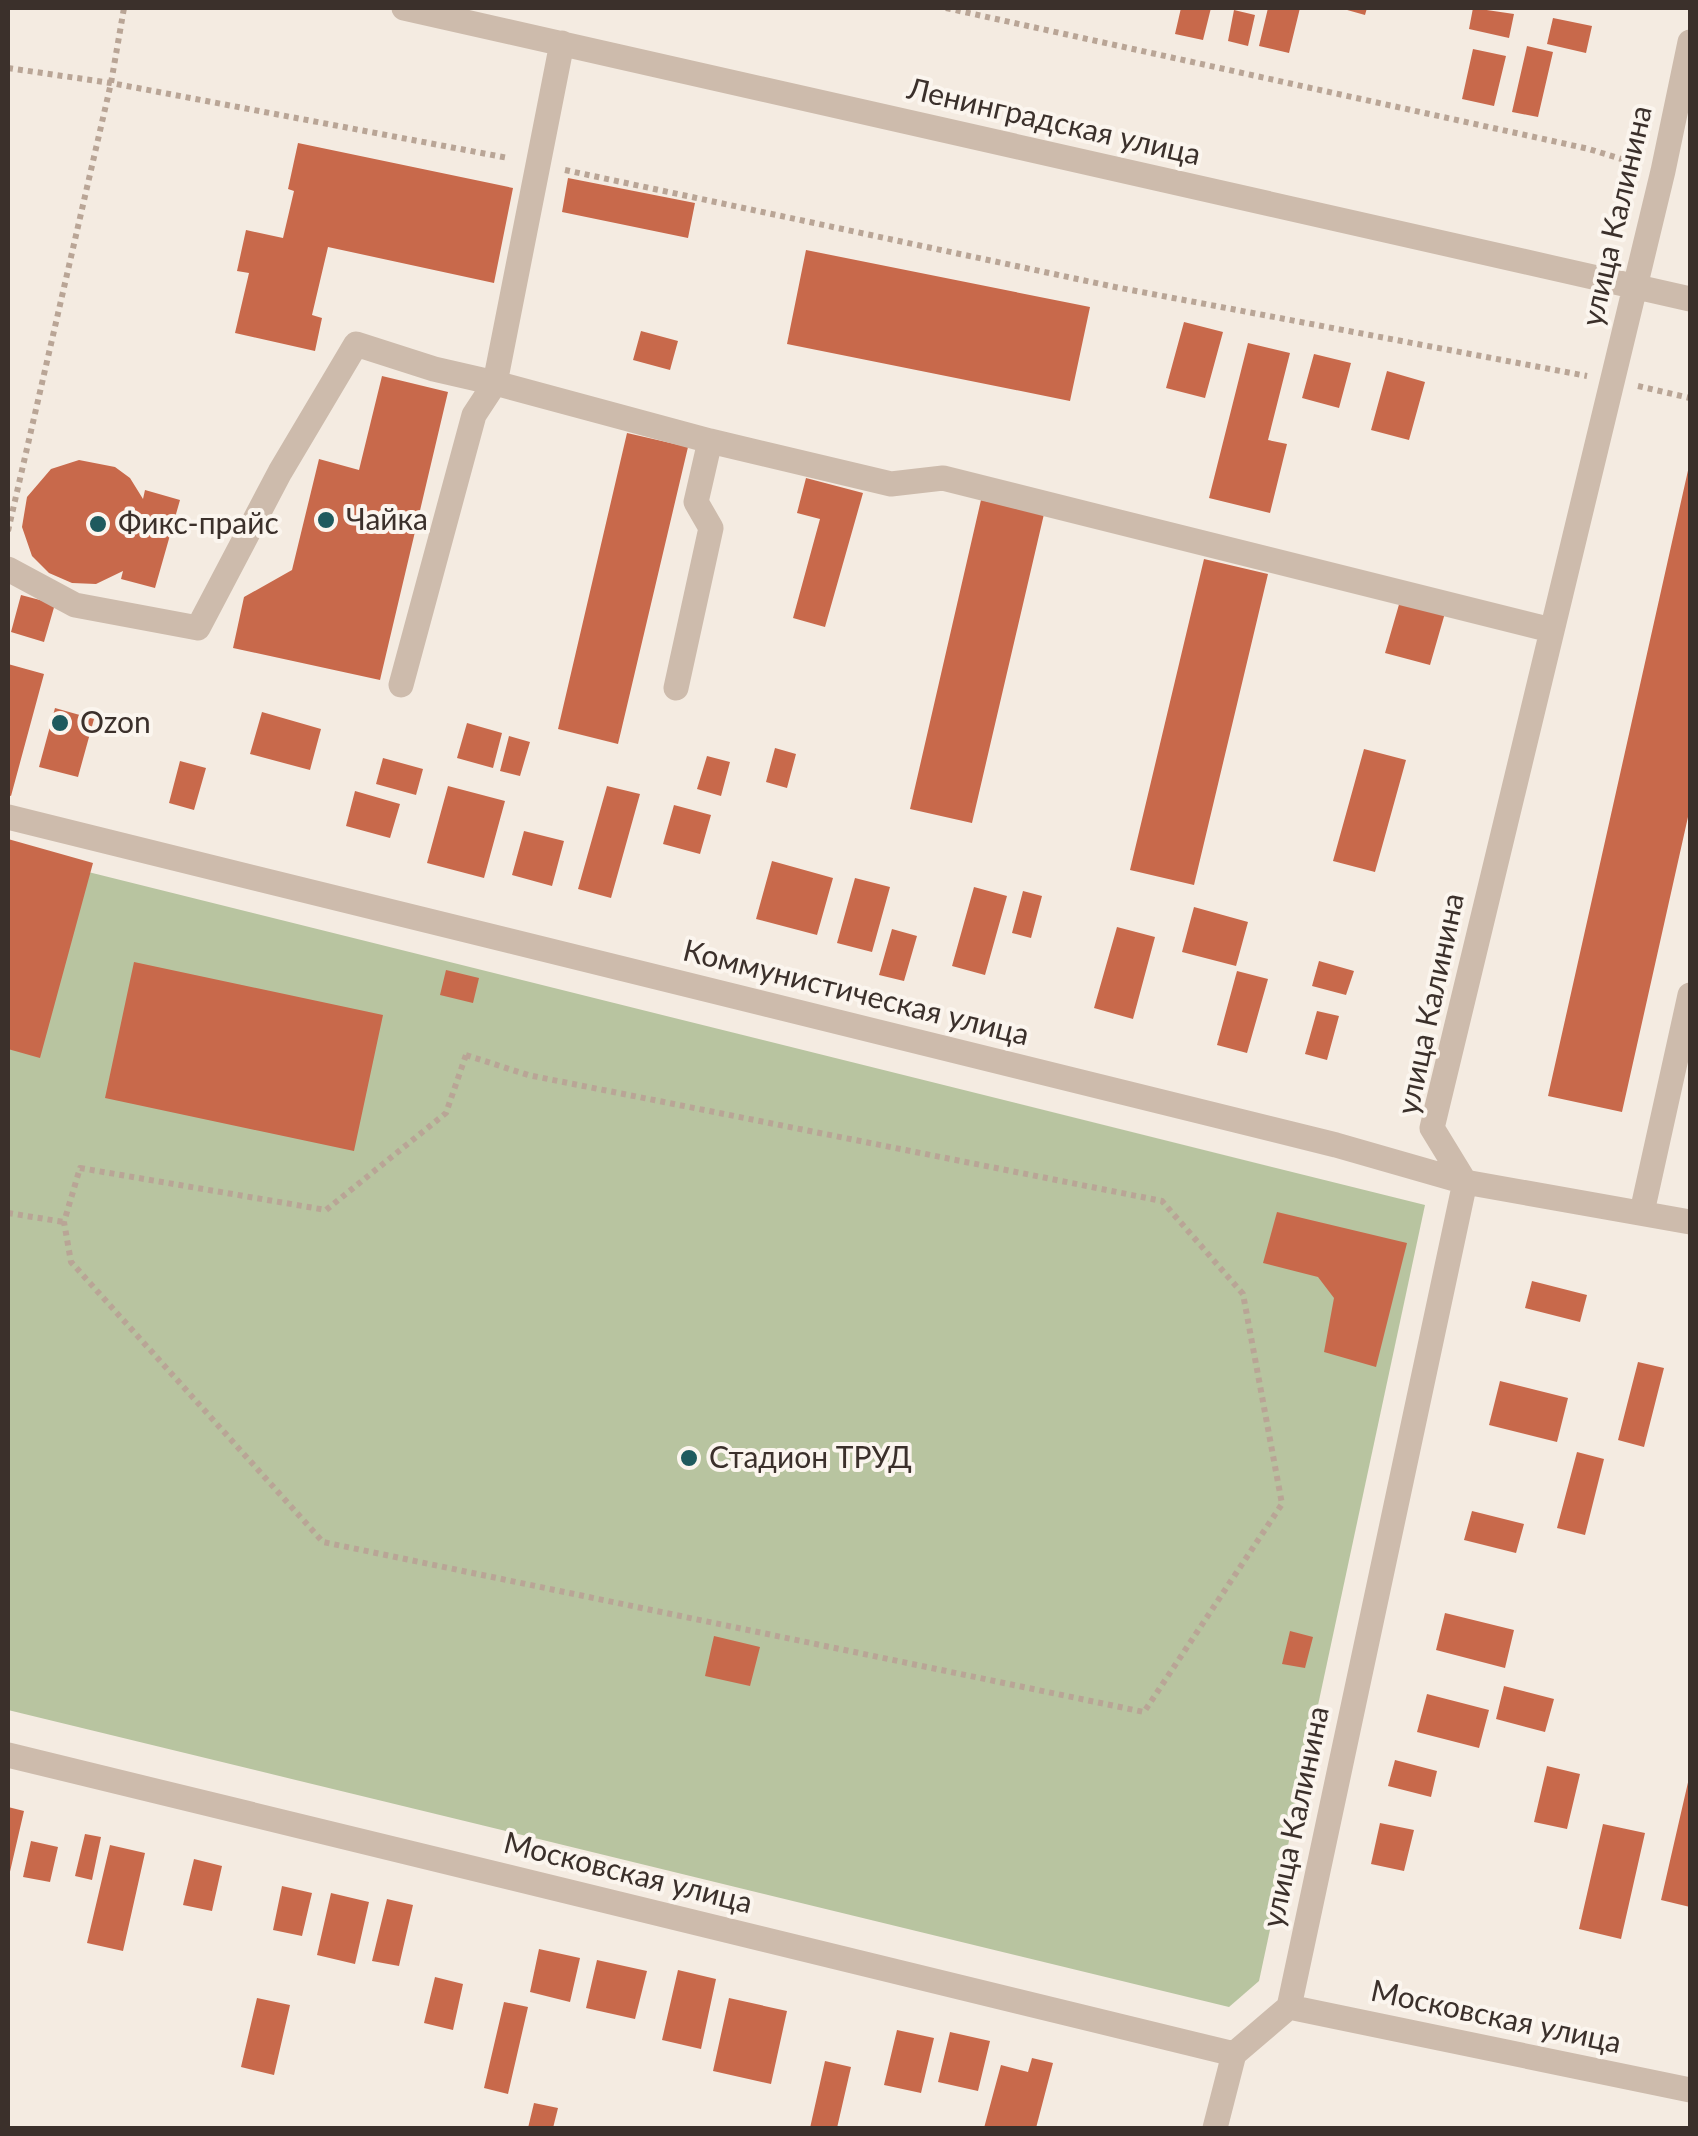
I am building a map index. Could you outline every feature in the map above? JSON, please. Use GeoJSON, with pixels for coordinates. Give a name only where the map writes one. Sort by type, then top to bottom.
{"type":"FeatureCollection","features":[{"type":"Feature","properties":{"kind":"street","name":"Ленинградская улица"},"geometry":{"type":"LineString","coordinates":[[404,8],[1690,299]]}},
{"type":"Feature","properties":{"kind":"street","name":"улица Калинина"},"geometry":{"type":"LineString","coordinates":[[1288,2006],[1466,1182],[1432,1128],[1636,286],[1690,42]]}},
{"type":"Feature","properties":{"kind":"street"},"geometry":{"type":"LineString","coordinates":[[401,685],[474,415],[494,383],[562,43]]}},
{"type":"Feature","properties":{"kind":"street"},"geometry":{"type":"LineString","coordinates":[[8,569],[75,606],[198,628],[280,472],[356,344],[434,369],[710,441],[892,484],[942,478],[1552,630]]}},
{"type":"Feature","properties":{"kind":"street"},"geometry":{"type":"LineString","coordinates":[[676,688],[711,528],[696,502],[710,441]]}},
{"type":"Feature","properties":{"kind":"street","name":"Коммунистическая улица"},"geometry":{"type":"LineString","coordinates":[[8,817],[1336,1145],[1466,1182],[1690,1222]]}},
{"type":"Feature","properties":{"kind":"street"},"geometry":{"type":"LineString","coordinates":[[1642,1212],[1690,995]]}},
{"type":"Feature","properties":{"kind":"street","name":"Московская улица"},"geometry":{"type":"LineString","coordinates":[[8,1756],[1234,2054]]}},
{"type":"Feature","properties":{"kind":"street"},"geometry":{"type":"LineString","coordinates":[[1214,2128],[1234,2054],[1288,2006]]}},
{"type":"Feature","properties":{"kind":"street","name":"Московская улица"},"geometry":{"type":"LineString","coordinates":[[1288,2006],[1690,2090]]}},
{"type":"Feature","properties":{"kind":"path"},"geometry":{"type":"LineString","coordinates":[[8,531],[111,82],[124,8]]}},
{"type":"Feature","properties":{"kind":"path"},"geometry":{"type":"LineString","coordinates":[[946,8],[1589,149],[1663,172]]}},
{"type":"Feature","properties":{"kind":"path"},"geometry":{"type":"LineString","coordinates":[[8,68],[111,82],[538,164],[1116,287],[1690,398]]}},
{"type":"Feature","properties":{"kind":"path"},"geometry":{"type":"LineString","coordinates":[[466,1056],[528,1076],[1162,1201],[1243,1294],[1282,1504],[1144,1712],[323,1542],[71,1262],[64,1222],[80,1168],[326,1210],[446,1113],[466,1056]]}},
{"type":"Feature","properties":{"kind":"path"},"geometry":{"type":"LineString","coordinates":[[8,1213],[64,1222]]}},
{"type":"Feature","properties":{"kind":"green space","name":"Стадион ТРУД"},"geometry":{"type":"Polygon","coordinates":[[[8,852],[1425,1205],[1259,1981],[1229,2007],[8,1710],[8,852]]]}},
{"type":"Feature","properties":{"kind":"building"},"geometry":{"type":"Polygon","coordinates":[[[1181,8],[1211,8],[1203,40],[1175,34],[1181,8]]]}},
{"type":"Feature","properties":{"kind":"building"},"geometry":{"type":"Polygon","coordinates":[[[1268,8],[1300,8],[1289,53],[1259,46],[1268,8]]]}},
{"type":"Feature","properties":{"kind":"building"},"geometry":{"type":"Polygon","coordinates":[[[1340,8],[1367,8],[1365,15],[1340,8]]]}},
{"type":"Feature","properties":{"kind":"building"},"geometry":{"type":"Polygon","coordinates":[[[1473,8],[1514,14],[1509,38],[1469,29],[1473,8]]]}},
{"type":"Feature","properties":{"kind":"building"},"geometry":{"type":"Polygon","coordinates":[[[1234,10],[1255,15],[1248,46],[1228,41],[1234,10]]]}},
{"type":"Feature","properties":{"kind":"building"},"geometry":{"type":"Polygon","coordinates":[[[1553,18],[1592,26],[1586,53],[1547,44],[1553,18]]]}},
{"type":"Feature","properties":{"kind":"building"},"geometry":{"type":"Polygon","coordinates":[[[1527,46],[1553,52],[1538,117],[1512,112],[1527,46]]]}},
{"type":"Feature","properties":{"kind":"building"},"geometry":{"type":"Polygon","coordinates":[[[1473,49],[1506,56],[1494,106],[1462,99],[1473,49]]]}},
{"type":"Feature","properties":{"kind":"building"},"geometry":{"type":"Polygon","coordinates":[[[298,143],[513,188],[494,283],[328,247],[312,315],[322,318],[315,351],[235,333],[249,273],[237,271],[246,230],[283,238],[294,191],[288,189],[298,143]]]}},
{"type":"Feature","properties":{"kind":"building"},"geometry":{"type":"Polygon","coordinates":[[[568,178],[695,203],[688,238],[562,212],[568,178]]]}},
{"type":"Feature","properties":{"kind":"building"},"geometry":{"type":"Polygon","coordinates":[[[806,250],[1090,307],[1070,401],[787,344],[806,250]]]}},
{"type":"Feature","properties":{"kind":"building"},"geometry":{"type":"Polygon","coordinates":[[[1184,322],[1223,332],[1205,398],[1166,388],[1184,322]]]}},
{"type":"Feature","properties":{"kind":"building"},"geometry":{"type":"Polygon","coordinates":[[[641,331],[678,341],[670,370],[633,360],[641,331]]]}},
{"type":"Feature","properties":{"kind":"building"},"geometry":{"type":"Polygon","coordinates":[[[1248,343],[1290,353],[1268,440],[1287,444],[1270,513],[1209,498],[1248,343]]]}},
{"type":"Feature","properties":{"kind":"building"},"geometry":{"type":"Polygon","coordinates":[[[1314,354],[1351,363],[1339,408],[1302,398],[1314,354]]]}},
{"type":"Feature","properties":{"kind":"building"},"geometry":{"type":"Polygon","coordinates":[[[1387,371],[1425,382],[1409,440],[1371,430],[1387,371]]]}},
{"type":"Feature","properties":{"kind":"building"},"geometry":{"type":"Polygon","coordinates":[[[382,376],[448,392],[380,680],[233,648],[244,597],[292,570],[319,459],[359,470],[382,376]]]}},
{"type":"Feature","properties":{"kind":"building"},"geometry":{"type":"Polygon","coordinates":[[[627,433],[688,447],[618,744],[558,729],[627,433]]]}},
{"type":"Feature","properties":{"kind":"building","name":"Фикс-прайс"},"geometry":{"type":"Polygon","coordinates":[[[79,460],[115,467],[130,478],[143,499],[145,490],[180,500],[155,588],[121,579],[123,571],[96,584],[72,583],[49,573],[32,556],[22,527],[27,497],[51,469],[79,460]]]}},
{"type":"Feature","properties":{"kind":"building"},"geometry":{"type":"Polygon","coordinates":[[[1689,466],[1690,808],[1622,1112],[1548,1096],[1689,466]]]}},
{"type":"Feature","properties":{"kind":"building"},"geometry":{"type":"Polygon","coordinates":[[[806,478],[863,493],[825,627],[793,618],[820,519],[797,513],[806,478]]]}},
{"type":"Feature","properties":{"kind":"building"},"geometry":{"type":"Polygon","coordinates":[[[981,500],[1044,514],[972,823],[910,809],[981,500]]]}},
{"type":"Feature","properties":{"kind":"building"},"geometry":{"type":"Polygon","coordinates":[[[1204,559],[1268,574],[1194,885],[1130,870],[1204,559]]]}},
{"type":"Feature","properties":{"kind":"building"},"geometry":{"type":"Polygon","coordinates":[[[21,595],[55,604],[44,642],[11,632],[21,595]]]}},
{"type":"Feature","properties":{"kind":"building"},"geometry":{"type":"Polygon","coordinates":[[[1400,601],[1445,613],[1430,665],[1385,653],[1400,601]]]}},
{"type":"Feature","properties":{"kind":"building"},"geometry":{"type":"Polygon","coordinates":[[[8,664],[44,674],[11,796],[8,795],[8,664]]]}},
{"type":"Feature","properties":{"kind":"building"},"geometry":{"type":"Polygon","coordinates":[[[55,708],[94,719],[78,777],[39,767],[55,708]]]}},
{"type":"Feature","properties":{"kind":"building"},"geometry":{"type":"Polygon","coordinates":[[[262,712],[321,729],[310,770],[250,754],[262,712]]]}},
{"type":"Feature","properties":{"kind":"building"},"geometry":{"type":"Polygon","coordinates":[[[467,723],[502,733],[493,768],[457,758],[467,723]]]}},
{"type":"Feature","properties":{"kind":"building"},"geometry":{"type":"Polygon","coordinates":[[[509,736],[530,742],[520,776],[500,771],[509,736]]]}},
{"type":"Feature","properties":{"kind":"building"},"geometry":{"type":"Polygon","coordinates":[[[775,748],[796,754],[787,788],[766,782],[775,748]]]}},
{"type":"Feature","properties":{"kind":"building"},"geometry":{"type":"Polygon","coordinates":[[[1364,749],[1406,760],[1375,872],[1333,861],[1364,749]]]}},
{"type":"Feature","properties":{"kind":"building"},"geometry":{"type":"Polygon","coordinates":[[[707,756],[730,762],[721,796],[697,789],[707,756]]]}},
{"type":"Feature","properties":{"kind":"building"},"geometry":{"type":"Polygon","coordinates":[[[383,758],[423,769],[416,795],[376,784],[383,758]]]}},
{"type":"Feature","properties":{"kind":"building"},"geometry":{"type":"Polygon","coordinates":[[[180,761],[206,768],[194,810],[169,803],[180,761]]]}},
{"type":"Feature","properties":{"kind":"building"},"geometry":{"type":"Polygon","coordinates":[[[448,786],[505,801],[484,878],[427,863],[448,786]]]}},
{"type":"Feature","properties":{"kind":"building"},"geometry":{"type":"Polygon","coordinates":[[[607,786],[640,794],[611,898],[578,889],[607,786]]]}},
{"type":"Feature","properties":{"kind":"building"},"geometry":{"type":"Polygon","coordinates":[[[355,791],[400,804],[390,838],[346,826],[355,791]]]}},
{"type":"Feature","properties":{"kind":"building"},"geometry":{"type":"Polygon","coordinates":[[[674,805],[711,815],[700,854],[663,844],[674,805]]]}},
{"type":"Feature","properties":{"kind":"building"},"geometry":{"type":"Polygon","coordinates":[[[524,831],[564,841],[552,886],[512,875],[524,831]]]}},
{"type":"Feature","properties":{"kind":"building"},"geometry":{"type":"Polygon","coordinates":[[[8,839],[93,863],[40,1058],[8,1049],[8,839]]]}},
{"type":"Feature","properties":{"kind":"building"},"geometry":{"type":"Polygon","coordinates":[[[772,861],[833,878],[817,935],[756,919],[772,861]]]}},
{"type":"Feature","properties":{"kind":"building"},"geometry":{"type":"Polygon","coordinates":[[[855,878],[890,887],[872,952],[837,943],[855,878]]]}},
{"type":"Feature","properties":{"kind":"building"},"geometry":{"type":"Polygon","coordinates":[[[974,887],[1007,896],[985,975],[952,966],[974,887]]]}},
{"type":"Feature","properties":{"kind":"building"},"geometry":{"type":"Polygon","coordinates":[[[1023,891],[1042,896],[1031,938],[1012,933],[1023,891]]]}},
{"type":"Feature","properties":{"kind":"building"},"geometry":{"type":"Polygon","coordinates":[[[1194,907],[1248,922],[1236,966],[1182,952],[1194,907]]]}},
{"type":"Feature","properties":{"kind":"building"},"geometry":{"type":"Polygon","coordinates":[[[1117,927],[1155,937],[1133,1019],[1094,1008],[1117,927]]]}},
{"type":"Feature","properties":{"kind":"building"},"geometry":{"type":"Polygon","coordinates":[[[892,929],[917,936],[904,981],[879,975],[892,929]]]}},
{"type":"Feature","properties":{"kind":"building"},"geometry":{"type":"Polygon","coordinates":[[[1319,961],[1354,971],[1346,995],[1312,986],[1319,961]]]}},
{"type":"Feature","properties":{"kind":"building"},"geometry":{"type":"Polygon","coordinates":[[[134,962],[383,1015],[354,1151],[105,1098],[134,962]]]}},
{"type":"Feature","properties":{"kind":"building"},"geometry":{"type":"Polygon","coordinates":[[[446,970],[479,978],[473,1003],[440,995],[446,970]]]}},
{"type":"Feature","properties":{"kind":"building"},"geometry":{"type":"Polygon","coordinates":[[[1237,971],[1268,979],[1247,1053],[1217,1045],[1237,971]]]}},
{"type":"Feature","properties":{"kind":"building"},"geometry":{"type":"Polygon","coordinates":[[[1317,1011],[1339,1016],[1327,1060],[1305,1054],[1317,1011]]]}},
{"type":"Feature","properties":{"kind":"building"},"geometry":{"type":"Polygon","coordinates":[[[1277,1212],[1407,1243],[1376,1367],[1324,1352],[1334,1298],[1318,1277],[1263,1263],[1277,1212]]]}},
{"type":"Feature","properties":{"kind":"building"},"geometry":{"type":"Polygon","coordinates":[[[1532,1281],[1587,1295],[1580,1322],[1525,1308],[1532,1281]]]}},
{"type":"Feature","properties":{"kind":"building"},"geometry":{"type":"Polygon","coordinates":[[[1638,1362],[1664,1368],[1644,1447],[1618,1440],[1638,1362]]]}},
{"type":"Feature","properties":{"kind":"building"},"geometry":{"type":"Polygon","coordinates":[[[1500,1381],[1568,1398],[1557,1442],[1489,1425],[1500,1381]]]}},
{"type":"Feature","properties":{"kind":"building"},"geometry":{"type":"Polygon","coordinates":[[[1577,1452],[1604,1459],[1585,1535],[1557,1528],[1577,1452]]]}},
{"type":"Feature","properties":{"kind":"building"},"geometry":{"type":"Polygon","coordinates":[[[1472,1511],[1524,1524],[1516,1553],[1464,1540],[1472,1511]]]}},
{"type":"Feature","properties":{"kind":"building"},"geometry":{"type":"Polygon","coordinates":[[[1445,1613],[1514,1630],[1505,1668],[1436,1650],[1445,1613]]]}},
{"type":"Feature","properties":{"kind":"building"},"geometry":{"type":"Polygon","coordinates":[[[1290,1631],[1313,1637],[1305,1668],[1282,1664],[1290,1631]]]}},
{"type":"Feature","properties":{"kind":"building"},"geometry":{"type":"Polygon","coordinates":[[[714,1636],[760,1647],[750,1686],[705,1676],[714,1636]]]}},
{"type":"Feature","properties":{"kind":"building"},"geometry":{"type":"Polygon","coordinates":[[[1504,1686],[1554,1699],[1545,1732],[1496,1719],[1504,1686]]]}},
{"type":"Feature","properties":{"kind":"building"},"geometry":{"type":"Polygon","coordinates":[[[1427,1694],[1489,1710],[1479,1748],[1417,1732],[1427,1694]]]}},
{"type":"Feature","properties":{"kind":"building"},"geometry":{"type":"Polygon","coordinates":[[[1395,1760],[1437,1771],[1431,1797],[1388,1786],[1395,1760]]]}},
{"type":"Feature","properties":{"kind":"building"},"geometry":{"type":"Polygon","coordinates":[[[1547,1766],[1580,1774],[1567,1829],[1534,1822],[1547,1766]]]}},
{"type":"Feature","properties":{"kind":"building"},"geometry":{"type":"Polygon","coordinates":[[[1690,1778],[1690,1907],[1661,1900],[1690,1778]]]}},
{"type":"Feature","properties":{"kind":"building"},"geometry":{"type":"Polygon","coordinates":[[[8,1807],[24,1811],[9,1876],[8,1876],[8,1807]]]}},
{"type":"Feature","properties":{"kind":"building"},"geometry":{"type":"Polygon","coordinates":[[[1380,1823],[1414,1830],[1404,1871],[1371,1864],[1380,1823]]]}},
{"type":"Feature","properties":{"kind":"building"},"geometry":{"type":"Polygon","coordinates":[[[1603,1824],[1645,1833],[1621,1939],[1579,1929],[1603,1824]]]}},
{"type":"Feature","properties":{"kind":"building"},"geometry":{"type":"Polygon","coordinates":[[[85,1834],[101,1837],[92,1880],[75,1876],[85,1834]]]}},
{"type":"Feature","properties":{"kind":"building"},"geometry":{"type":"Polygon","coordinates":[[[31,1841],[58,1847],[50,1882],[23,1877],[31,1841]]]}},
{"type":"Feature","properties":{"kind":"building"},"geometry":{"type":"Polygon","coordinates":[[[110,1845],[145,1853],[123,1951],[87,1943],[110,1845]]]}},
{"type":"Feature","properties":{"kind":"building"},"geometry":{"type":"Polygon","coordinates":[[[194,1859],[222,1866],[212,1911],[183,1905],[194,1859]]]}},
{"type":"Feature","properties":{"kind":"building"},"geometry":{"type":"Polygon","coordinates":[[[282,1886],[312,1893],[302,1936],[273,1930],[282,1886]]]}},
{"type":"Feature","properties":{"kind":"building"},"geometry":{"type":"Polygon","coordinates":[[[331,1893],[369,1902],[355,1964],[317,1955],[331,1893]]]}},
{"type":"Feature","properties":{"kind":"building"},"geometry":{"type":"Polygon","coordinates":[[[387,1899],[413,1905],[399,1966],[372,1961],[387,1899]]]}},
{"type":"Feature","properties":{"kind":"building"},"geometry":{"type":"Polygon","coordinates":[[[539,1949],[580,1958],[570,2002],[530,1992],[539,1949]]]}},
{"type":"Feature","properties":{"kind":"building"},"geometry":{"type":"Polygon","coordinates":[[[597,1960],[647,1971],[635,2019],[586,2008],[597,1960]]]}},
{"type":"Feature","properties":{"kind":"building"},"geometry":{"type":"Polygon","coordinates":[[[678,1970],[716,1979],[701,2049],[662,2040],[678,1970]]]}},
{"type":"Feature","properties":{"kind":"building"},"geometry":{"type":"Polygon","coordinates":[[[435,1977],[463,1984],[453,2030],[424,2023],[435,1977]]]}},
{"type":"Feature","properties":{"kind":"building"},"geometry":{"type":"Polygon","coordinates":[[[257,1998],[290,2005],[274,2075],[241,2067],[257,1998]]]}},
{"type":"Feature","properties":{"kind":"building"},"geometry":{"type":"Polygon","coordinates":[[[729,1998],[787,2011],[771,2084],[713,2071],[729,1998]]]}},
{"type":"Feature","properties":{"kind":"building"},"geometry":{"type":"Polygon","coordinates":[[[504,2002],[528,2007],[508,2094],[484,2088],[504,2002]]]}},
{"type":"Feature","properties":{"kind":"building"},"geometry":{"type":"Polygon","coordinates":[[[897,2030],[934,2038],[921,2093],[884,2085],[897,2030]]]}},
{"type":"Feature","properties":{"kind":"building"},"geometry":{"type":"Polygon","coordinates":[[[950,2032],[990,2041],[978,2091],[938,2082],[950,2032]]]}},
{"type":"Feature","properties":{"kind":"building"},"geometry":{"type":"Polygon","coordinates":[[[1032,2058],[1053,2063],[1036,2128],[984,2128],[1001,2065],[1028,2072],[1032,2058]]]}},
{"type":"Feature","properties":{"kind":"building"},"geometry":{"type":"Polygon","coordinates":[[[825,2061],[851,2067],[837,2128],[810,2128],[825,2061]]]}},
{"type":"Feature","properties":{"kind":"building"},"geometry":{"type":"Polygon","coordinates":[[[534,2103],[558,2108],[553,2128],[528,2128],[534,2103]]]}},
{"type":"Feature","properties":{"kind":"place","name":"Чайка"},"geometry":{"type":"Point","coordinates":[326,520]}},
{"type":"Feature","properties":{"kind":"place","name":"Фикс-прайс"},"geometry":{"type":"Point","coordinates":[98,524]}},
{"type":"Feature","properties":{"kind":"place","name":"Ozon"},"geometry":{"type":"Point","coordinates":[60,723]}},
{"type":"Feature","properties":{"kind":"place","name":"Стадион ТРУД"},"geometry":{"type":"Point","coordinates":[689,1458]}}]}
